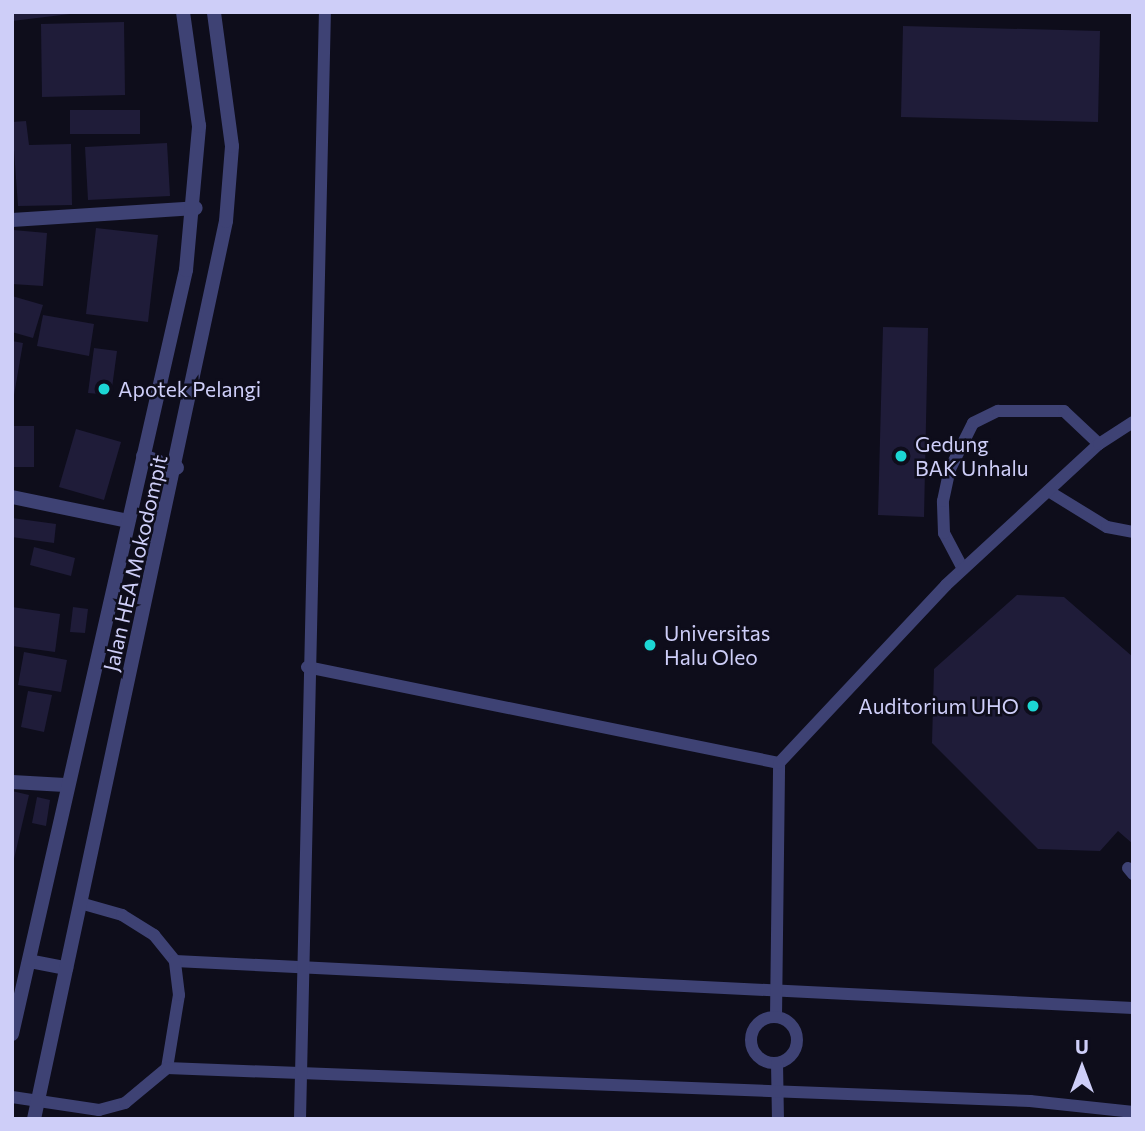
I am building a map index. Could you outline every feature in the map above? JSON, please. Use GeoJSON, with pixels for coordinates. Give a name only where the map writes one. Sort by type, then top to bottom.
{"type":"FeatureCollection","features":[{"type":"Feature","properties":{"kind":"street","name":"Jalan HEA Mokodompit"},"geometry":{"type":"LineString","coordinates":[[12,1034],[65,785],[143,456],[196,208],[199,126],[183,12]]}},
{"type":"Feature","properties":{"kind":"street","name":"Jalan HEA Mokodompit"},"geometry":{"type":"LineString","coordinates":[[34,1119],[211,314],[229,183],[229,99],[214,12]]}},
{"type":"Feature","properties":{"kind":"street"},"geometry":{"type":"LineString","coordinates":[[12,220],[196,208]]}},
{"type":"Feature","properties":{"kind":"street"},"geometry":{"type":"LineString","coordinates":[[143,456],[177,468]]}},
{"type":"Feature","properties":{"kind":"street"},"geometry":{"type":"LineString","coordinates":[[12,497],[128,521]]}},
{"type":"Feature","properties":{"kind":"street"},"geometry":{"type":"LineString","coordinates":[[12,782],[65,785]]}},
{"type":"Feature","properties":{"kind":"street"},"geometry":{"type":"LineString","coordinates":[[29,961],[66,968]]}},
{"type":"Feature","properties":{"kind":"lane"},"geometry":{"type":"LineString","coordinates":[[300,1119],[305,969],[307,667],[325,12]]}},
{"type":"Feature","properties":{"kind":"lane"},"geometry":{"type":"LineString","coordinates":[[963,569],[944,533],[943,501],[950,469],[973,423],[1010,410],[1064,411],[1099,444]]}},
{"type":"Feature","properties":{"kind":"lane"},"geometry":{"type":"LineString","coordinates":[[776,1017],[779,763],[963,569],[1050,492],[1099,444],[1133,422]]}},
{"type":"Feature","properties":{"kind":"lane"},"geometry":{"type":"LineString","coordinates":[[1050,492],[1107,527],[1133,531]]}},
{"type":"Feature","properties":{"kind":"lane"},"geometry":{"type":"LineString","coordinates":[[307,667],[779,763]]}},
{"type":"Feature","properties":{"kind":"lane"},"geometry":{"type":"LineString","coordinates":[[12,1097],[99,1110],[125,1103],[167,1068],[179,995],[175,961],[154,935],[122,915],[80,902]]}},
{"type":"Feature","properties":{"kind":"lane"},"geometry":{"type":"LineString","coordinates":[[175,961],[1133,1009]]}},
{"type":"Feature","properties":{"kind":"lane"},"geometry":{"type":"LineString","coordinates":[[776,1017],[788,1022],[797,1046],[778,1063],[754,1054],[750,1041],[762,1019],[776,1017]]}},
{"type":"Feature","properties":{"kind":"lane"},"geometry":{"type":"LineString","coordinates":[[778,1063],[778,1119]]}},
{"type":"Feature","properties":{"kind":"lane"},"geometry":{"type":"LineString","coordinates":[[167,1068],[1030,1101],[1133,1112]]}},
{"type":"Feature","properties":{"kind":"building"},"geometry":{"type":"Polygon","coordinates":[[[12,12],[70,12],[70,14],[12,21],[12,12]]]}},
{"type":"Feature","properties":{"kind":"building"},"geometry":{"type":"Polygon","coordinates":[[[124,22],[125,95],[42,97],[41,24],[124,22]]]}},
{"type":"Feature","properties":{"kind":"building"},"geometry":{"type":"Polygon","coordinates":[[[903,26],[1100,31],[1098,122],[901,117],[903,26]]]}},
{"type":"Feature","properties":{"kind":"building"},"geometry":{"type":"Polygon","coordinates":[[[70,110],[140,110],[140,134],[70,134],[70,110]]]}},
{"type":"Feature","properties":{"kind":"building"},"geometry":{"type":"Polygon","coordinates":[[[26,121],[29,145],[71,144],[72,205],[18,206],[12,122],[26,121]]]}},
{"type":"Feature","properties":{"kind":"building"},"geometry":{"type":"Polygon","coordinates":[[[167,143],[170,196],[88,200],[85,147],[167,143]]]}},
{"type":"Feature","properties":{"kind":"building"},"geometry":{"type":"Polygon","coordinates":[[[96,228],[158,235],[148,322],[86,314],[96,228]]]}},
{"type":"Feature","properties":{"kind":"building"},"geometry":{"type":"Polygon","coordinates":[[[13,230],[47,233],[43,286],[12,284],[13,230]]]}},
{"type":"Feature","properties":{"kind":"building"},"geometry":{"type":"Polygon","coordinates":[[[12,296],[43,305],[33,338],[12,332],[12,296]]]}},
{"type":"Feature","properties":{"kind":"building"},"geometry":{"type":"Polygon","coordinates":[[[43,315],[94,324],[89,356],[37,346],[43,315]]]}},
{"type":"Feature","properties":{"kind":"building"},"geometry":{"type":"Polygon","coordinates":[[[883,327],[928,328],[924,517],[878,515],[883,327]]]}},
{"type":"Feature","properties":{"kind":"building"},"geometry":{"type":"Polygon","coordinates":[[[12,341],[23,343],[14,395],[12,395],[12,341]]]}},
{"type":"Feature","properties":{"kind":"building"},"geometry":{"type":"Polygon","coordinates":[[[94,348],[117,351],[111,395],[88,393],[94,348]]]}},
{"type":"Feature","properties":{"kind":"building"},"geometry":{"type":"Polygon","coordinates":[[[12,426],[34,426],[34,467],[12,467],[12,426]]]}},
{"type":"Feature","properties":{"kind":"building"},"geometry":{"type":"Polygon","coordinates":[[[76,429],[121,442],[104,500],[59,487],[76,429]]]}},
{"type":"Feature","properties":{"kind":"building"},"geometry":{"type":"Polygon","coordinates":[[[12,518],[56,524],[54,543],[12,537],[12,518]]]}},
{"type":"Feature","properties":{"kind":"building"},"geometry":{"type":"Polygon","coordinates":[[[34,547],[75,558],[71,576],[30,565],[34,547]]]}},
{"type":"Feature","properties":{"kind":"building","name":"Auditorium UHO"},"geometry":{"type":"Polygon","coordinates":[[[1017,595],[1064,597],[1133,657],[1133,844],[1118,831],[1100,851],[1038,849],[932,743],[934,669],[1017,595]]]}},
{"type":"Feature","properties":{"kind":"building"},"geometry":{"type":"Polygon","coordinates":[[[12,607],[60,614],[55,652],[12,646],[12,607]]]}},
{"type":"Feature","properties":{"kind":"building"},"geometry":{"type":"Polygon","coordinates":[[[73,607],[88,609],[85,633],[70,632],[73,607]]]}},
{"type":"Feature","properties":{"kind":"building"},"geometry":{"type":"Polygon","coordinates":[[[24,652],[67,660],[61,692],[18,685],[24,652]]]}},
{"type":"Feature","properties":{"kind":"building"},"geometry":{"type":"Polygon","coordinates":[[[28,691],[52,695],[44,732],[21,727],[28,691]]]}},
{"type":"Feature","properties":{"kind":"building"},"geometry":{"type":"Polygon","coordinates":[[[12,791],[29,795],[13,863],[12,863],[12,791]]]}},
{"type":"Feature","properties":{"kind":"building"},"geometry":{"type":"Polygon","coordinates":[[[37,797],[50,800],[46,826],[32,823],[37,797]]]}},
{"type":"Feature","properties":{"kind":"place","name":"Apotek Pelangi"},"geometry":{"type":"Point","coordinates":[104,389]}},
{"type":"Feature","properties":{"kind":"place","name":"Gedung BAK Unhalu"},"geometry":{"type":"Point","coordinates":[901,456]}},
{"type":"Feature","properties":{"kind":"place","name":"Universitas Halu Oleo"},"geometry":{"type":"Point","coordinates":[650,645]}},
{"type":"Feature","properties":{"kind":"place","name":"Auditorium UHO"},"geometry":{"type":"Point","coordinates":[1033,706]}}]}
